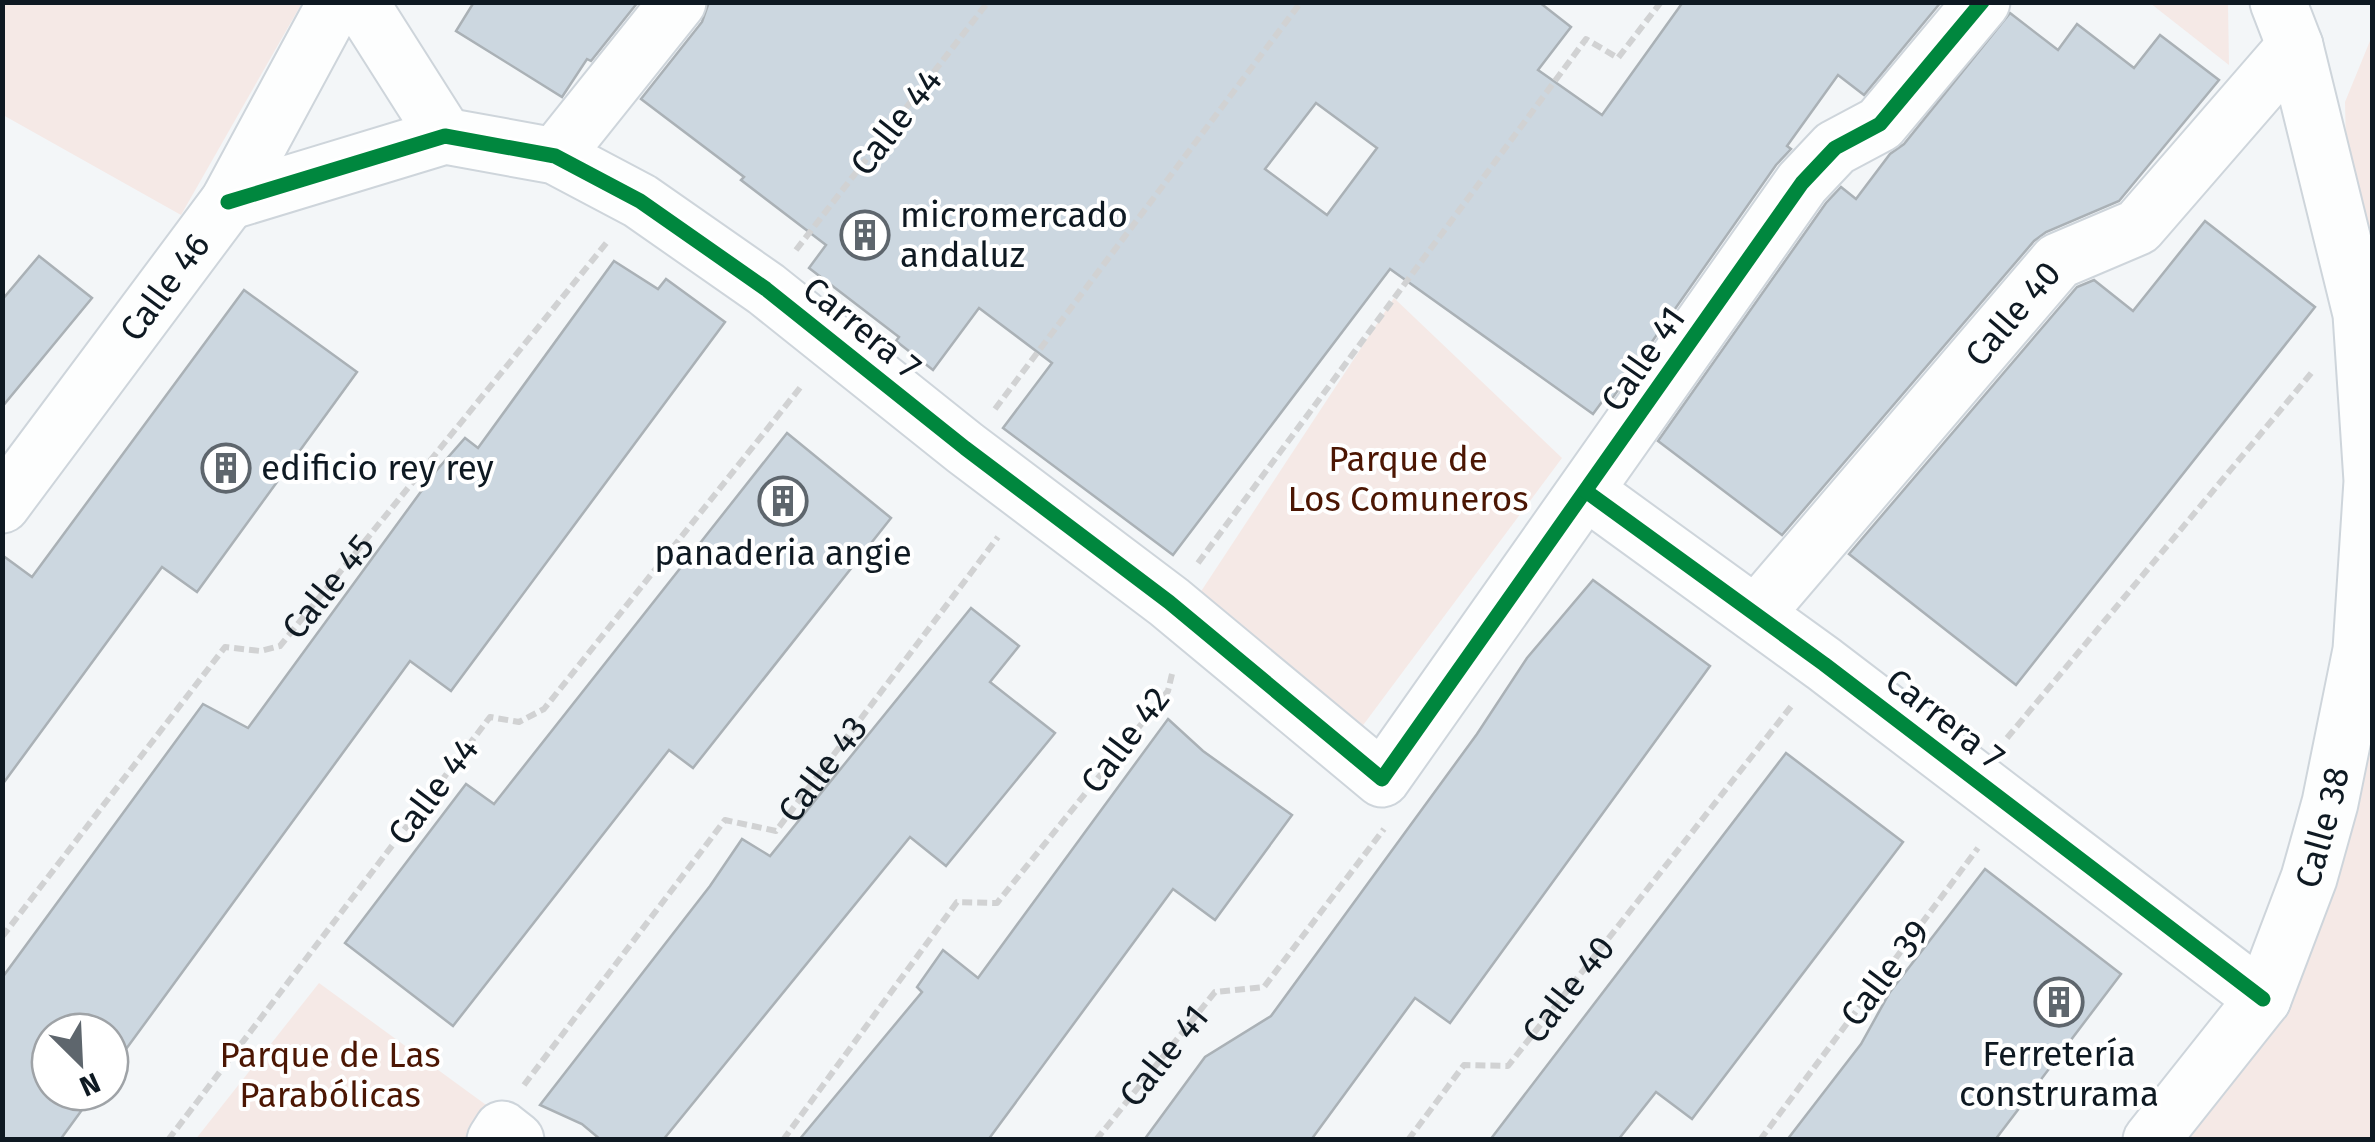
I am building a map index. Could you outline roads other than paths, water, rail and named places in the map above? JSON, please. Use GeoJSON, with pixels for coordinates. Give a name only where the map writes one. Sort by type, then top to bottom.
{"type":"FeatureCollection","features":[{"type":"Feature","properties":{"kind":"street","name":"Calle 46"},"geometry":{"type":"LineString","coordinates":[[2,506],[228,202],[336,2]]}},
{"type":"Feature","properties":{"kind":"street"},"geometry":{"type":"LineString","coordinates":[[360,2],[445,136]]}},
{"type":"Feature","properties":{"kind":"street"},"geometry":{"type":"LineString","coordinates":[[556,156],[678,2]]}},
{"type":"Feature","properties":{"kind":"street","name":"Calle 41"},"geometry":{"type":"LineString","coordinates":[[1382,779],[1802,183],[1835,148],[1880,124],[1982,2]]}},
{"type":"Feature","properties":{"kind":"street","name":"Calle 38"},"geometry":{"type":"LineString","coordinates":[[2151,1140],[2262,999],[2320,840],[2348,727],[2360,650],[2372,481],[2361,314],[2286,24]]}},
{"type":"Feature","properties":{"kind":"street","name":"Calle 40"},"geometry":{"type":"LineString","coordinates":[[1756,614],[2058,261],[2138,227],[2286,24]]}},
{"type":"Feature","properties":{"kind":"street","name":"Carrera 7"},"geometry":{"type":"LineString","coordinates":[[228,202],[445,136],[556,156],[640,201],[766,288],[966,448],[1169,602],[1382,779]]}},
{"type":"Feature","properties":{"kind":"street","name":"Carrera 7"},"geometry":{"type":"LineString","coordinates":[[1587,492],[1824,664],[2262,999]]}},
{"type":"Feature","properties":{"kind":"place","name":"micromercado andaluz"},"geometry":{"type":"Point","coordinates":[865,235]}},
{"type":"Feature","properties":{"kind":"place","name":"edificio rey rey"},"geometry":{"type":"Point","coordinates":[226,468]}},
{"type":"Feature","properties":{"kind":"place","name":"panaderia angie"},"geometry":{"type":"Point","coordinates":[783,501]}},
{"type":"Feature","properties":{"kind":"place","name":"Ferretería construrama"},"geometry":{"type":"Point","coordinates":[2059,1002]}},
{"type":"Feature","properties":{"kind":"park label","name":"Parque de Los Comuneros"},"geometry":{"type":"Point","coordinates":[1408,479]}},
{"type":"Feature","properties":{"kind":"park label","name":"Parque de Las Parabólicas"},"geometry":{"type":"Point","coordinates":[330,1075]}}]}
